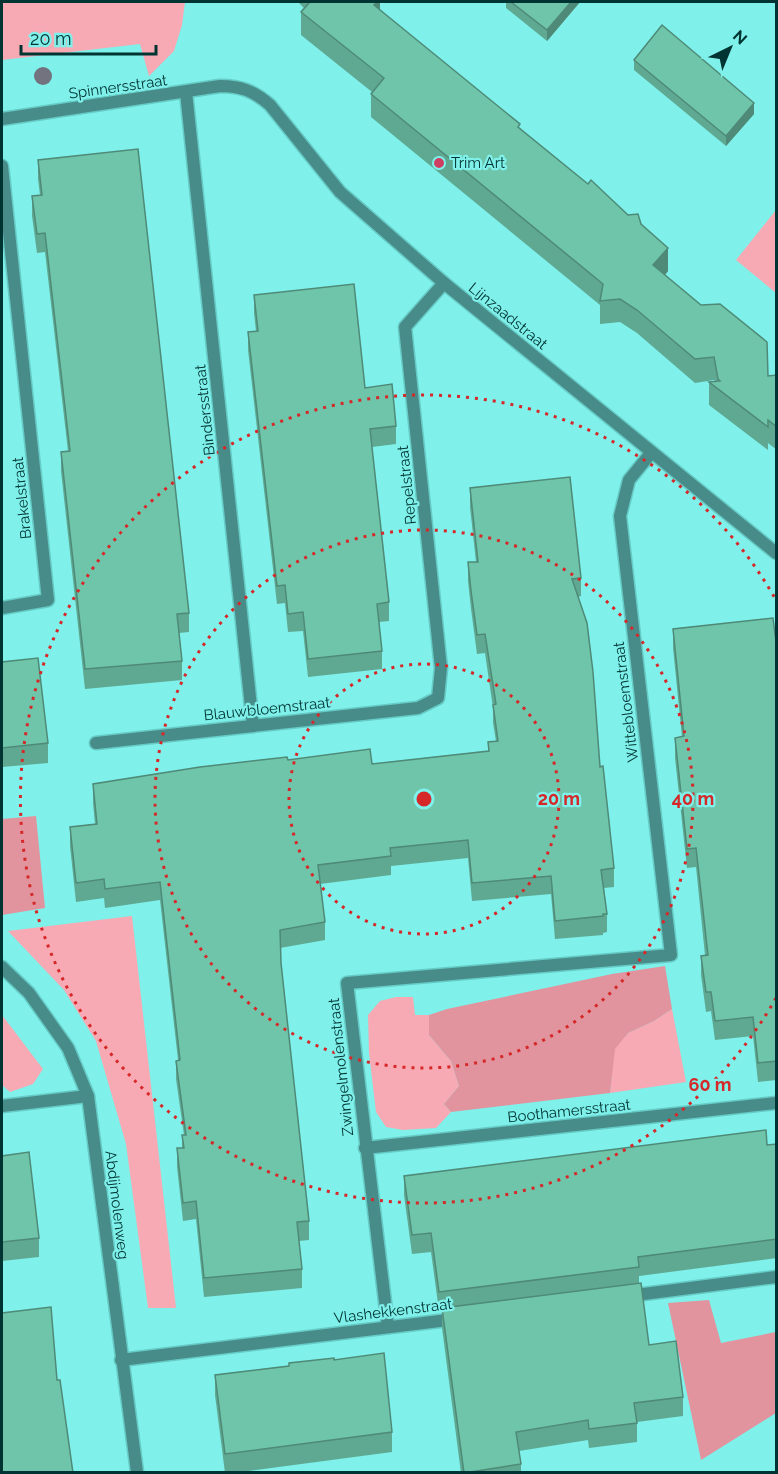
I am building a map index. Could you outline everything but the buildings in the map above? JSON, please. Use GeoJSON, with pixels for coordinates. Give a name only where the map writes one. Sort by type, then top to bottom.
{"type":"FeatureCollection","features":[{"type":"Feature","properties":{"kind":"street","name":"Spinnersstraat"},"geometry":{"type":"LineString","coordinates":[[2,118],[220,86],[238,86]]}},
{"type":"Feature","properties":{"kind":"street","name":"Lijnzaadstraat"},"geometry":{"type":"LineString","coordinates":[[238,86],[258,94],[270,105],[340,192],[444,283],[777,554]]}},
{"type":"Feature","properties":{"kind":"street","name":"Bindersstraat"},"geometry":{"type":"LineString","coordinates":[[186,92],[253,726]]}},
{"type":"Feature","properties":{"kind":"street","name":"Brakelstraat"},"geometry":{"type":"LineString","coordinates":[[2,166],[48,600],[2,608]]}},
{"type":"Feature","properties":{"kind":"street","name":"Repelstraat"},"geometry":{"type":"LineString","coordinates":[[438,698],[441,668],[405,327],[444,283]]}},
{"type":"Feature","properties":{"kind":"street","name":"Wittebloemstraat"},"geometry":{"type":"LineString","coordinates":[[651,453],[629,480],[620,516],[671,956]]}},
{"type":"Feature","properties":{"kind":"street","name":"Blauwbloemstraat"},"geometry":{"type":"LineString","coordinates":[[96,743],[418,708],[438,698]]}},
{"type":"Feature","properties":{"kind":"street","name":"Zwingelmolenstraat"},"geometry":{"type":"LineString","coordinates":[[388,1327],[347,983],[671,956]]}},
{"type":"Feature","properties":{"kind":"street","name":"Abdijmolenweg"},"geometry":{"type":"LineString","coordinates":[[2,967],[29,993],[68,1048],[88,1096],[136,1473]]}},
{"type":"Feature","properties":{"kind":"street"},"geometry":{"type":"LineString","coordinates":[[2,1106],[88,1096]]}},
{"type":"Feature","properties":{"kind":"street","name":"Boothamersstraat"},"geometry":{"type":"LineString","coordinates":[[365,1148],[777,1103]]}},
{"type":"Feature","properties":{"kind":"street"},"geometry":{"type":"LineString","coordinates":[[613,1298],[777,1277]]}},
{"type":"Feature","properties":{"kind":"street","name":"Vlashekkenstraat"},"geometry":{"type":"LineString","coordinates":[[121,1360],[472,1316]]}},
{"type":"Feature","properties":{"kind":"shaded area"},"geometry":{"type":"Polygon","coordinates":[[[2,2],[185,2],[182,25],[174,51],[149,76],[140,44],[2,60],[2,2]]]}},
{"type":"Feature","properties":{"kind":"shaded area"},"geometry":{"type":"Polygon","coordinates":[[[776,210],[776,293],[736,260],[776,210]]]}},
{"type":"Feature","properties":{"kind":"shaded area"},"geometry":{"type":"Polygon","coordinates":[[[36,816],[45,908],[2,915],[2,819],[36,816]]]}},
{"type":"Feature","properties":{"kind":"shaded area"},"geometry":{"type":"Polygon","coordinates":[[[132,916],[176,1308],[148,1308],[126,1144],[96,1041],[64,990],[8,931],[132,916]]]}},
{"type":"Feature","properties":{"kind":"shaded area"},"geometry":{"type":"Polygon","coordinates":[[[665,966],[672,1009],[654,1021],[628,1033],[615,1049],[610,1093],[451,1112],[444,1104],[459,1086],[451,1061],[429,1035],[429,1015],[447,1009],[612,974],[665,966]]]}},
{"type":"Feature","properties":{"kind":"shaded area"},"geometry":{"type":"Polygon","coordinates":[[[396,997],[413,997],[415,1015],[429,1015],[429,1035],[451,1061],[459,1086],[444,1104],[451,1112],[436,1128],[403,1130],[386,1127],[376,1112],[369,1053],[368,1015],[380,1001],[396,997]]]}},
{"type":"Feature","properties":{"kind":"shaded area"},"geometry":{"type":"Polygon","coordinates":[[[672,1009],[686,1082],[610,1093],[614,1049],[628,1033],[654,1021],[672,1009]]]}},
{"type":"Feature","properties":{"kind":"shaded area"},"geometry":{"type":"Polygon","coordinates":[[[2,1015],[43,1069],[33,1084],[10,1092],[2,1085],[2,1015]]]}},
{"type":"Feature","properties":{"kind":"shaded area"},"geometry":{"type":"Polygon","coordinates":[[[709,1300],[721,1343],[776,1332],[776,1413],[701,1460],[668,1303],[709,1300]]]}},
{"type":"Feature","properties":{"kind":"place","name":"Trim Art"},"geometry":{"type":"Point","coordinates":[439,163]}}]}
